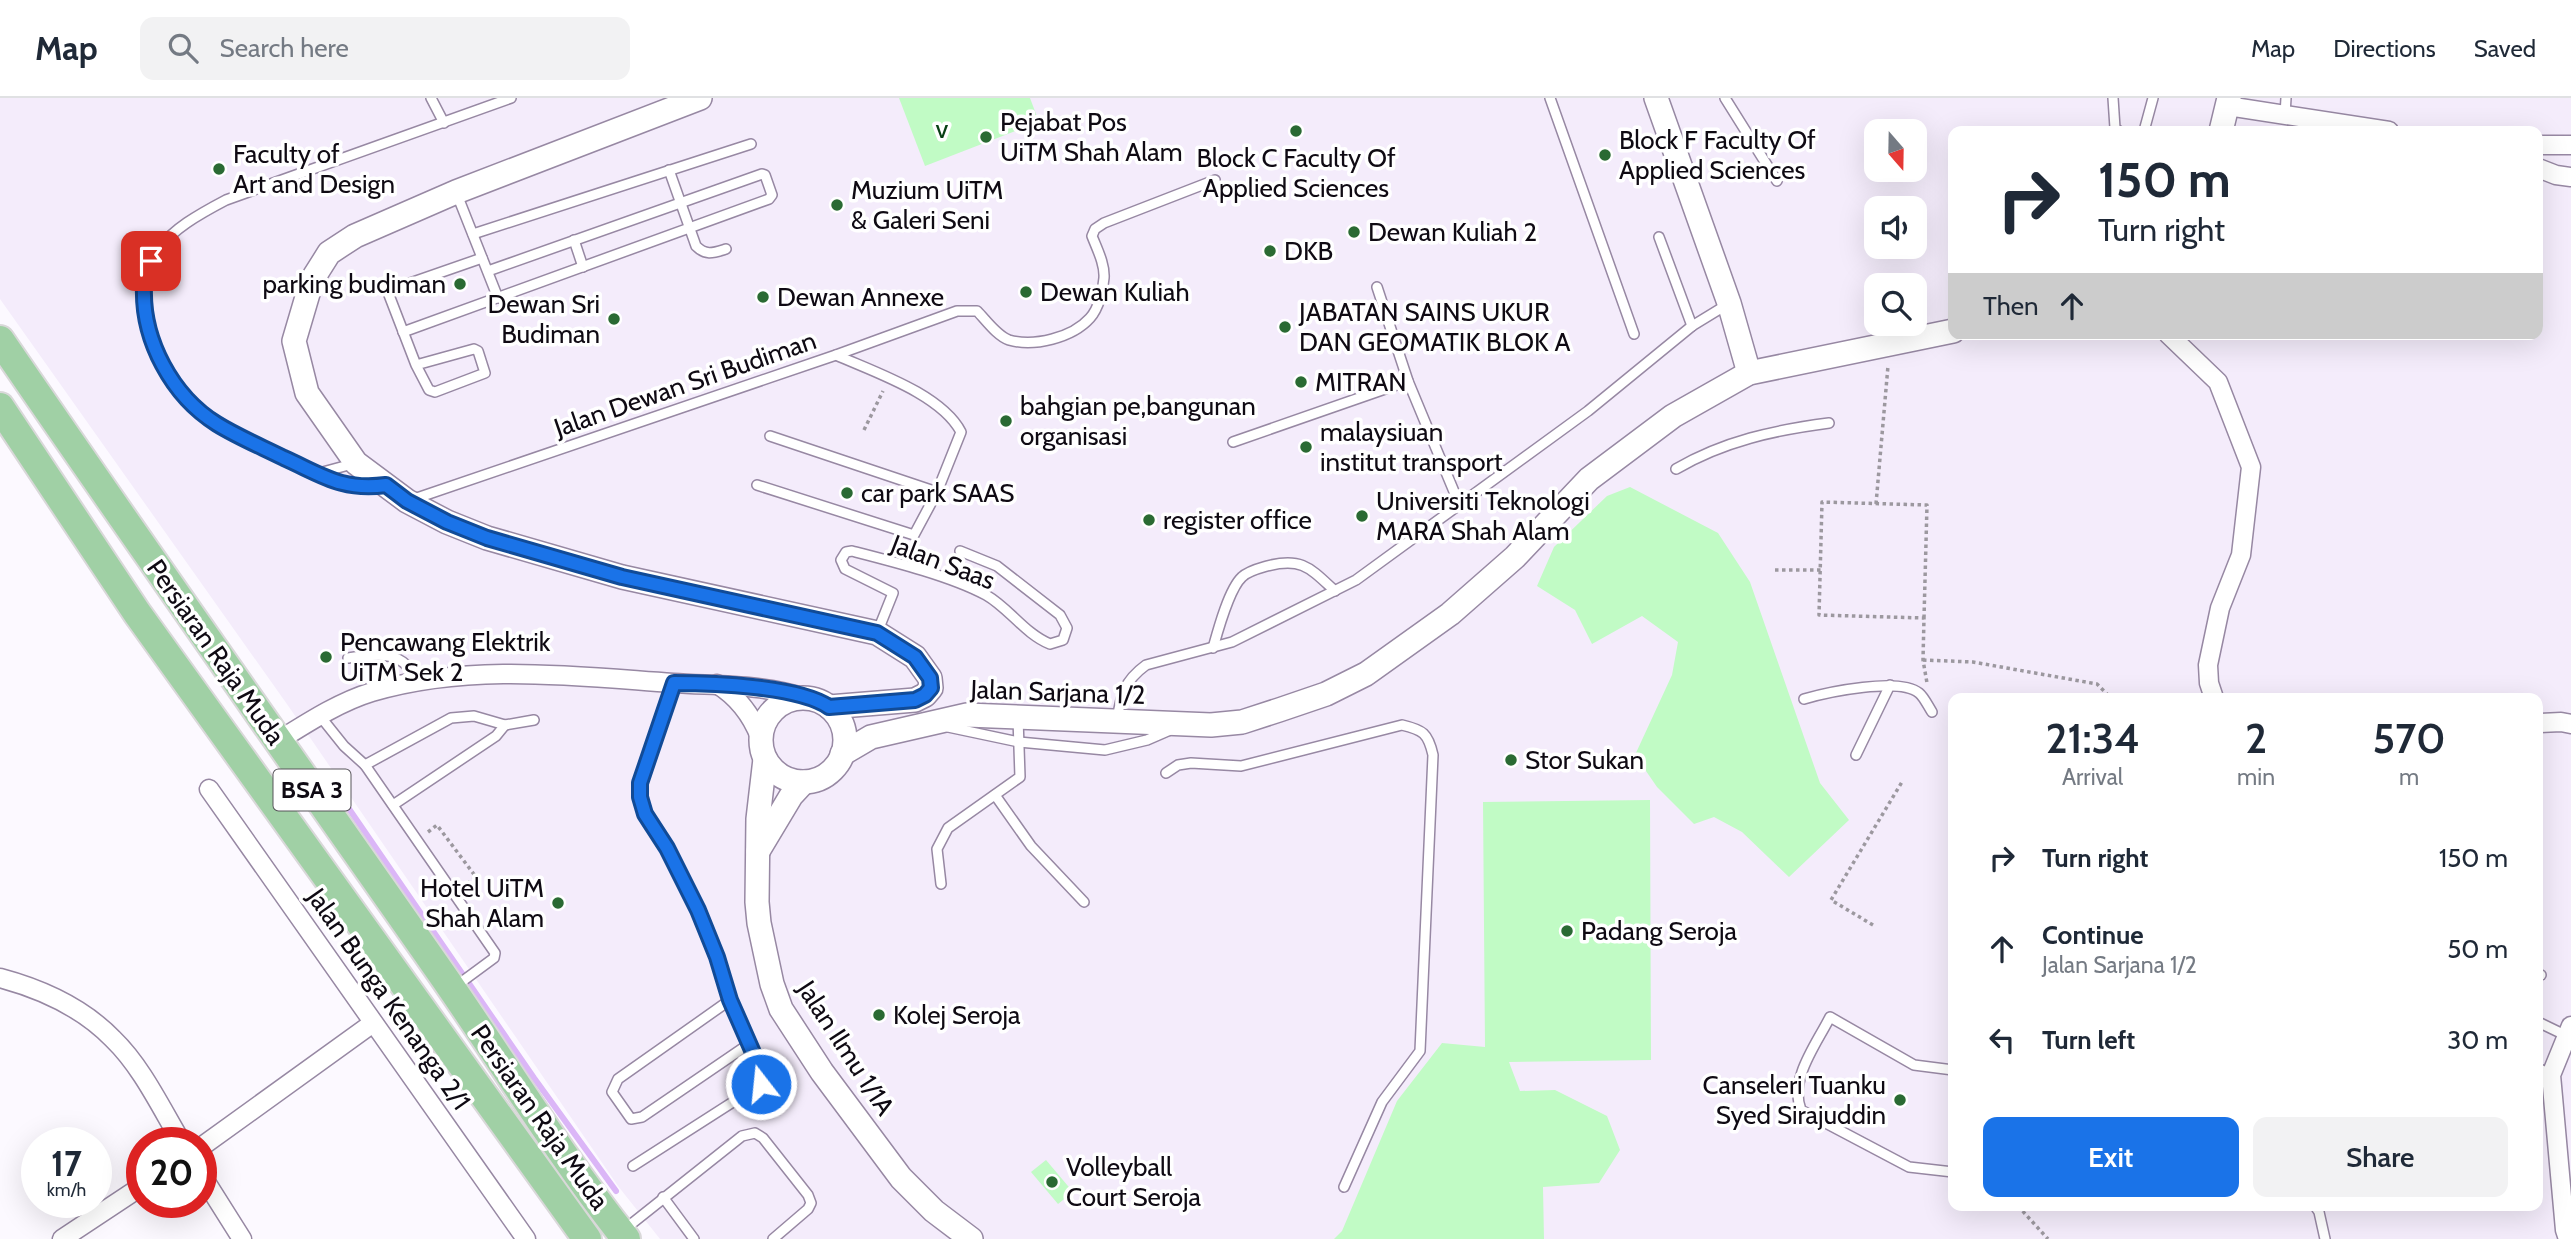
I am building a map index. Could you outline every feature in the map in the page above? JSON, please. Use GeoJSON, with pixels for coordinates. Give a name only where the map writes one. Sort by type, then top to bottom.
{"type":"FeatureCollection","features":[{"type":"Feature","properties":{"kind":"main road","name":"Persiaran Raja Muda"},"geometry":{"type":"LineString","coordinates":[[0,340],[278,741],[463,980],[540,1121],[623,1236]]}},
{"type":"Feature","properties":{"kind":"main road","name":"Persiaran Raja Muda"},"geometry":{"type":"LineString","coordinates":[[0,407],[137,612],[587,1239]]}},
{"type":"Feature","properties":{"kind":"main road"},"geometry":{"type":"LineString","coordinates":[[137,612],[135,596],[139,585],[156,582],[170,588]]}},
{"type":"Feature","properties":{"kind":"street"},"geometry":{"type":"LineString","coordinates":[[700,98],[456,192],[355,236],[329,253],[312,280],[294,341],[307,393],[356,463],[407,501],[447,522],[487,538],[622,577],[877,633],[915,657],[930,678],[931,688],[915,700],[829,707]]}},
{"type":"Feature","properties":{"kind":"street"},"geometry":{"type":"LineString","coordinates":[[1656,98],[1729,303],[1749,373]]}},
{"type":"Feature","properties":{"kind":"street"},"geometry":{"type":"LineString","coordinates":[[2222,126],[2229,102],[2285,106],[2368,126]]}},
{"type":"Feature","properties":{"kind":"street"},"geometry":{"type":"LineString","coordinates":[[2543,145],[2571,145]]}},
{"type":"Feature","properties":{"kind":"street"},"geometry":{"type":"LineString","coordinates":[[2543,170],[2571,177]]}},
{"type":"Feature","properties":{"kind":"street","name":"Jalan Sarjana 1/2"},"geometry":{"type":"LineString","coordinates":[[842,754],[871,737],[967,715],[1211,725],[1242,722],[1326,694],[1366,674],[1460,606],[1515,557],[1590,479],[1673,416],[1749,373],[1948,332]]}},
{"type":"Feature","properties":{"kind":"street"},"geometry":{"type":"LineString","coordinates":[[2174,340],[2218,382],[2251,467],[2241,555],[2220,608],[2208,665],[2212,693]]}},
{"type":"Feature","properties":{"kind":"street"},"geometry":{"type":"LineString","coordinates":[[278,741],[320,716],[370,692],[416,682],[476,675],[525,673],[717,684],[785,692],[821,702],[840,720],[845,746],[842,754],[827,774],[804,782],[791,796],[758,850]]}},
{"type":"Feature","properties":{"kind":"street"},"geometry":{"type":"LineString","coordinates":[[717,684],[739,701],[751,718],[761,737],[765,759],[777,773],[785,778],[804,782]]}},
{"type":"Feature","properties":{"kind":"street"},"geometry":{"type":"LineString","coordinates":[[761,737],[768,716],[775,708],[794,699],[804,698]]}},
{"type":"Feature","properties":{"kind":"street"},"geometry":{"type":"LineString","coordinates":[[2543,723],[2571,724]]}},
{"type":"Feature","properties":{"kind":"street","name":"Jalan Ilmu 1/1A"},"geometry":{"type":"LineString","coordinates":[[765,759],[758,819],[757,877],[760,923],[772,984],[781,1009],[822,1072],[901,1178],[934,1211]]}},
{"type":"Feature","properties":{"kind":"street","name":"Jalan Bunga Kenanga 2/1"},"geometry":{"type":"LineString","coordinates":[[209,789],[526,1239]]}},
{"type":"Feature","properties":{"kind":"street"},"geometry":{"type":"LineString","coordinates":[[0,978],[19,983],[77,1009],[114,1039],[138,1070],[172,1127]]}},
{"type":"Feature","properties":{"kind":"street"},"geometry":{"type":"LineString","coordinates":[[217,1135],[373,1023]]}},
{"type":"Feature","properties":{"kind":"street"},"geometry":{"type":"LineString","coordinates":[[2568,1232],[2544,1072],[2569,1031]]}},
{"type":"Feature","properties":{"kind":"street"},"geometry":{"type":"LineString","coordinates":[[62,1239],[126,1197]]}},
{"type":"Feature","properties":{"kind":"street"},"geometry":{"type":"LineString","coordinates":[[217,1199],[243,1239]]}},
{"type":"Feature","properties":{"kind":"street"},"geometry":{"type":"LineString","coordinates":[[934,1211],[952,1239]]}},
{"type":"Feature","properties":{"kind":"street"},"geometry":{"type":"LineString","coordinates":[[934,1211],[971,1239]]}},
{"type":"Feature","properties":{"kind":"lane"},"geometry":{"type":"LineString","coordinates":[[431,98],[444,122]]}},
{"type":"Feature","properties":{"kind":"lane"},"geometry":{"type":"LineString","coordinates":[[386,485],[363,488],[351,486],[317,473],[215,423],[188,400],[171,379],[151,337],[144,284],[151,261],[168,237],[190,219],[226,200],[511,98]]}},
{"type":"Feature","properties":{"kind":"lane"},"geometry":{"type":"LineString","coordinates":[[1550,98],[1634,334]]}},
{"type":"Feature","properties":{"kind":"lane"},"geometry":{"type":"LineString","coordinates":[[1725,98],[1777,181]]}},
{"type":"Feature","properties":{"kind":"lane"},"geometry":{"type":"LineString","coordinates":[[2113,98],[2115,126]]}},
{"type":"Feature","properties":{"kind":"lane"},"geometry":{"type":"LineString","coordinates":[[2145,126],[2153,98]]}},
{"type":"Feature","properties":{"kind":"lane"},"geometry":{"type":"LineString","coordinates":[[473,234],[751,144]]}},
{"type":"Feature","properties":{"kind":"lane"},"geometry":{"type":"LineString","coordinates":[[669,170],[696,246],[703,253],[711,254],[726,249]]}},
{"type":"Feature","properties":{"kind":"lane"},"geometry":{"type":"LineString","coordinates":[[403,332],[772,197],[765,175],[762,174],[488,271]]}},
{"type":"Feature","properties":{"kind":"lane"},"geometry":{"type":"LineString","coordinates":[[836,355],[968,309],[977,311],[1007,340],[1032,343],[1051,340],[1072,331],[1091,318],[1100,299],[1105,275],[1092,236],[1095,229],[1104,223],[1215,180]]}},
{"type":"Feature","properties":{"kind":"lane"},"geometry":{"type":"LineString","coordinates":[[456,192],[498,298]]}},
{"type":"Feature","properties":{"kind":"lane"},"geometry":{"type":"LineString","coordinates":[[1659,237],[1692,326]]}},
{"type":"Feature","properties":{"kind":"lane"},"geometry":{"type":"LineString","coordinates":[[574,240],[583,267]]}},
{"type":"Feature","properties":{"kind":"lane"},"geometry":{"type":"LineString","coordinates":[[416,365],[474,349],[478,351],[485,372],[435,392],[429,390],[416,365],[389,295],[393,289],[482,258]]}},
{"type":"Feature","properties":{"kind":"lane"},"geometry":{"type":"LineString","coordinates":[[1377,287],[1408,381],[1460,506]]}},
{"type":"Feature","properties":{"kind":"lane"},"geometry":{"type":"LineString","coordinates":[[1117,721],[1122,690],[1137,671],[1146,666],[1232,642],[1356,580],[1588,411],[1692,326],[1729,303]]}},
{"type":"Feature","properties":{"kind":"lane","name":"Jalan Dewan Sri Budiman"},"geometry":{"type":"LineString","coordinates":[[407,501],[836,355],[889,379],[937,406],[961,432],[937,492]]}},
{"type":"Feature","properties":{"kind":"lane"},"geometry":{"type":"LineString","coordinates":[[1233,442],[1408,381]]}},
{"type":"Feature","properties":{"kind":"lane"},"geometry":{"type":"LineString","coordinates":[[1676,469],[1698,456],[1750,437],[1829,423]]}},
{"type":"Feature","properties":{"kind":"lane"},"geometry":{"type":"LineString","coordinates":[[757,485],[914,535],[937,492],[770,436]]}},
{"type":"Feature","properties":{"kind":"lane"},"geometry":{"type":"LineString","coordinates":[[317,473],[356,463]]}},
{"type":"Feature","properties":{"kind":"lane","name":"Jalan Saas"},"geometry":{"type":"LineString","coordinates":[[877,633],[892,593],[845,569],[842,557],[852,551],[987,596],[1043,642],[1050,645],[1063,640],[1067,628],[1060,615],[997,566],[960,551]]}},
{"type":"Feature","properties":{"kind":"lane"},"geometry":{"type":"LineString","coordinates":[[1213,648],[1222,615],[1242,577],[1259,568],[1287,561],[1314,572],[1335,591]]}},
{"type":"Feature","properties":{"kind":"lane"},"geometry":{"type":"LineString","coordinates":[[348,658],[378,654],[389,656],[411,668],[416,682]]}},
{"type":"Feature","properties":{"kind":"lane"},"geometry":{"type":"LineString","coordinates":[[633,1166],[761,1084],[762,1073],[730,1000],[717,957],[698,910],[667,848],[645,814],[640,797],[640,783],[674,683]]}},
{"type":"Feature","properties":{"kind":"lane"},"geometry":{"type":"LineString","coordinates":[[1856,755],[1890,685]]}},
{"type":"Feature","properties":{"kind":"lane"},"geometry":{"type":"LineString","coordinates":[[1804,699],[1890,685],[1904,686],[1919,693],[1932,712]]}},
{"type":"Feature","properties":{"kind":"lane"},"geometry":{"type":"LineString","coordinates":[[320,716],[344,746],[365,765],[495,953],[494,958],[463,980]]}},
{"type":"Feature","properties":{"kind":"lane"},"geometry":{"type":"LineString","coordinates":[[365,765],[452,718],[474,716],[505,725],[534,720]]}},
{"type":"Feature","properties":{"kind":"lane"},"geometry":{"type":"LineString","coordinates":[[941,884],[937,849],[948,828],[1020,777],[1018,717]]}},
{"type":"Feature","properties":{"kind":"lane","name":"Jalan Sarjana 1/2"},"geometry":{"type":"LineString","coordinates":[[931,723],[1019,742],[1105,750],[1147,740],[1185,724]]}},
{"type":"Feature","properties":{"kind":"lane"},"geometry":{"type":"LineString","coordinates":[[393,805],[496,736],[505,725]]}},
{"type":"Feature","properties":{"kind":"lane"},"geometry":{"type":"LineString","coordinates":[[1166,773],[1178,765],[1191,763],[1241,766],[1402,725],[1420,729],[1430,739],[1433,755],[1420,1051],[1382,1102],[1344,1187]]}},
{"type":"Feature","properties":{"kind":"lane"},"geometry":{"type":"LineString","coordinates":[[995,795],[1031,846],[1084,902]]}},
{"type":"Feature","properties":{"kind":"lane"},"geometry":{"type":"LineString","coordinates":[[730,1000],[618,1079],[612,1092],[631,1119],[642,1117],[749,1044]]}},
{"type":"Feature","properties":{"kind":"lane"},"geometry":{"type":"LineString","coordinates":[[1948,1069],[1914,1065],[1830,1017],[1797,1084],[1796,1097],[1801,1110],[1909,1167],[1948,1171]]}},
{"type":"Feature","properties":{"kind":"lane"},"geometry":{"type":"LineString","coordinates":[[2543,1023],[2569,1031]]}},
{"type":"Feature","properties":{"kind":"lane"},"geometry":{"type":"LineString","coordinates":[[623,1236],[663,1197],[742,1136],[755,1133],[763,1138],[808,1195],[811,1203],[808,1209],[773,1239]]}},
{"type":"Feature","properties":{"kind":"lane"},"geometry":{"type":"LineString","coordinates":[[663,1197],[694,1239]]}},
{"type":"Feature","properties":{"kind":"lane"},"geometry":{"type":"LineString","coordinates":[[2318,1211],[2325,1239]]}},
{"type":"Feature","properties":{"kind":"path"},"geometry":{"type":"LineString","coordinates":[[1876,504],[1890,343]]}},
{"type":"Feature","properties":{"kind":"path"},"geometry":{"type":"LineString","coordinates":[[864,430],[889,379]]}},
{"type":"Feature","properties":{"kind":"path"},"geometry":{"type":"LineString","coordinates":[[1924,618],[1819,615],[1822,502],[1927,505],[1923,660],[1932,712]]}},
{"type":"Feature","properties":{"kind":"path"},"geometry":{"type":"LineString","coordinates":[[1775,570],[1821,570]]}},
{"type":"Feature","properties":{"kind":"path"},"geometry":{"type":"LineString","coordinates":[[1923,660],[1973,662],[2097,684],[2107,693]]}},
{"type":"Feature","properties":{"kind":"path"},"geometry":{"type":"LineString","coordinates":[[1873,925],[1831,900],[1902,782]]}},
{"type":"Feature","properties":{"kind":"path"},"geometry":{"type":"LineString","coordinates":[[428,832],[437,825],[476,877]]}},
{"type":"Feature","properties":{"kind":"path"},"geometry":{"type":"LineString","coordinates":[[2023,1211],[2048,1239]]}},
{"type":"Feature","properties":{"kind":"shaded area","name":"Universiti Teknologi MARA Shah Alam"},"geometry":{"type":"Polygon","coordinates":[[[0,98],[2571,98],[2571,1239],[660,1239],[618,1186],[289,707],[0,299],[0,98]]]}},
{"type":"Feature","properties":{"kind":"green space","name":"v"},"geometry":{"type":"Polygon","coordinates":[[[899,98],[1030,98],[1039,122],[925,166],[899,98]]]}},
{"type":"Feature","properties":{"kind":"green space"},"geometry":{"type":"Polygon","coordinates":[[[1630,487],[1718,533],[1750,582],[1820,783],[1849,820],[1789,877],[1742,832],[1714,817],[1694,824],[1657,787],[1635,755],[1672,675],[1678,642],[1642,616],[1592,644],[1575,610],[1537,586],[1554,547],[1607,496],[1630,487]]]}},
{"type":"Feature","properties":{"kind":"green space"},"geometry":{"type":"Polygon","coordinates":[[[1650,800],[1651,1060],[1509,1062],[1520,1091],[1555,1090],[1607,1116],[1620,1150],[1599,1183],[1543,1187],[1544,1239],[1334,1239],[1342,1231],[1397,1101],[1442,1043],[1485,1047],[1483,802],[1650,800]]]}},
{"type":"Feature","properties":{"kind":"green space","name":"Volleyball Court Seroja"},"geometry":{"type":"Polygon","coordinates":[[[1046,1160],[1073,1192],[1058,1204],[1031,1172],[1046,1160]]]}},
{"type":"Feature","properties":{"kind":"waterway"},"geometry":{"type":"LineString","coordinates":[[325,774],[534,1078],[616,1191]]}},
{"type":"Feature","properties":{"kind":"place","name":"Block C Faculty Of Applied Sciences"},"geometry":{"type":"Point","coordinates":[1296,131]}},
{"type":"Feature","properties":{"kind":"place","name":"Pejabat Pos UiTM Shah Alam"},"geometry":{"type":"Point","coordinates":[986,137]}},
{"type":"Feature","properties":{"kind":"place","name":"Block F Faculty Of Applied Sciences"},"geometry":{"type":"Point","coordinates":[1605,155]}},
{"type":"Feature","properties":{"kind":"place","name":"Faculty of Art and Design"},"geometry":{"type":"Point","coordinates":[219,169]}},
{"type":"Feature","properties":{"kind":"place","name":"Muzium UiTM & Galeri Seni"},"geometry":{"type":"Point","coordinates":[837,205]}},
{"type":"Feature","properties":{"kind":"place","name":"Dewan Kuliah 2"},"geometry":{"type":"Point","coordinates":[1354,232]}},
{"type":"Feature","properties":{"kind":"place","name":"DKB"},"geometry":{"type":"Point","coordinates":[1270,251]}},
{"type":"Feature","properties":{"kind":"place","name":"parking budiman"},"geometry":{"type":"Point","coordinates":[460,284]}},
{"type":"Feature","properties":{"kind":"place","name":"Dewan Kuliah"},"geometry":{"type":"Point","coordinates":[1026,292]}},
{"type":"Feature","properties":{"kind":"place","name":"Dewan Annexe"},"geometry":{"type":"Point","coordinates":[763,297]}},
{"type":"Feature","properties":{"kind":"place","name":"Dewan Sri Budiman"},"geometry":{"type":"Point","coordinates":[614,319]}},
{"type":"Feature","properties":{"kind":"place","name":"JABATAN SAINS UKUR DAN GEOMATIK BLOK A"},"geometry":{"type":"Point","coordinates":[1285,327]}},
{"type":"Feature","properties":{"kind":"place","name":"MITRAN"},"geometry":{"type":"Point","coordinates":[1301,382]}},
{"type":"Feature","properties":{"kind":"place","name":"bahgian pe,bangunan organisasi"},"geometry":{"type":"Point","coordinates":[1006,421]}},
{"type":"Feature","properties":{"kind":"place","name":"malaysiuan institut transport"},"geometry":{"type":"Point","coordinates":[1306,447]}},
{"type":"Feature","properties":{"kind":"place","name":"car park SAAS"},"geometry":{"type":"Point","coordinates":[847,493]}},
{"type":"Feature","properties":{"kind":"place","name":"Universiti Teknologi MARA Shah Alam"},"geometry":{"type":"Point","coordinates":[1362,516]}},
{"type":"Feature","properties":{"kind":"place","name":"register office"},"geometry":{"type":"Point","coordinates":[1149,520]}},
{"type":"Feature","properties":{"kind":"place","name":"Pencawang Elektrik UiTM Sek 2"},"geometry":{"type":"Point","coordinates":[326,657]}},
{"type":"Feature","properties":{"kind":"place","name":"Stor Sukan"},"geometry":{"type":"Point","coordinates":[1511,760]}},
{"type":"Feature","properties":{"kind":"place","name":"Hotel UiTM Shah Alam"},"geometry":{"type":"Point","coordinates":[558,903]}},
{"type":"Feature","properties":{"kind":"place","name":"Padang Seroja"},"geometry":{"type":"Point","coordinates":[1567,931]}},
{"type":"Feature","properties":{"kind":"place","name":"Kolej Seroja"},"geometry":{"type":"Point","coordinates":[879,1015]}},
{"type":"Feature","properties":{"kind":"place","name":"Canseleri Tuanku Syed Sirajuddin"},"geometry":{"type":"Point","coordinates":[1900,1100]}},
{"type":"Feature","properties":{"kind":"place","name":"Volleyball Court Seroja"},"geometry":{"type":"Point","coordinates":[1052,1182]}},
{"type":"Feature","properties":{"kind":"route"},"geometry":{"type":"LineString","coordinates":[[151,261],[144,284],[145,307],[158,355],[171,379],[188,400],[215,423],[334,481],[363,488],[386,485],[407,501],[447,522],[487,538],[622,577],[877,633],[915,657],[926,669],[931,688],[915,700],[829,707],[813,699],[785,692],[717,684],[674,683],[640,783],[640,797],[645,814],[667,848],[698,910],[739,1023],[762,1073],[761,1084]]}}]}
